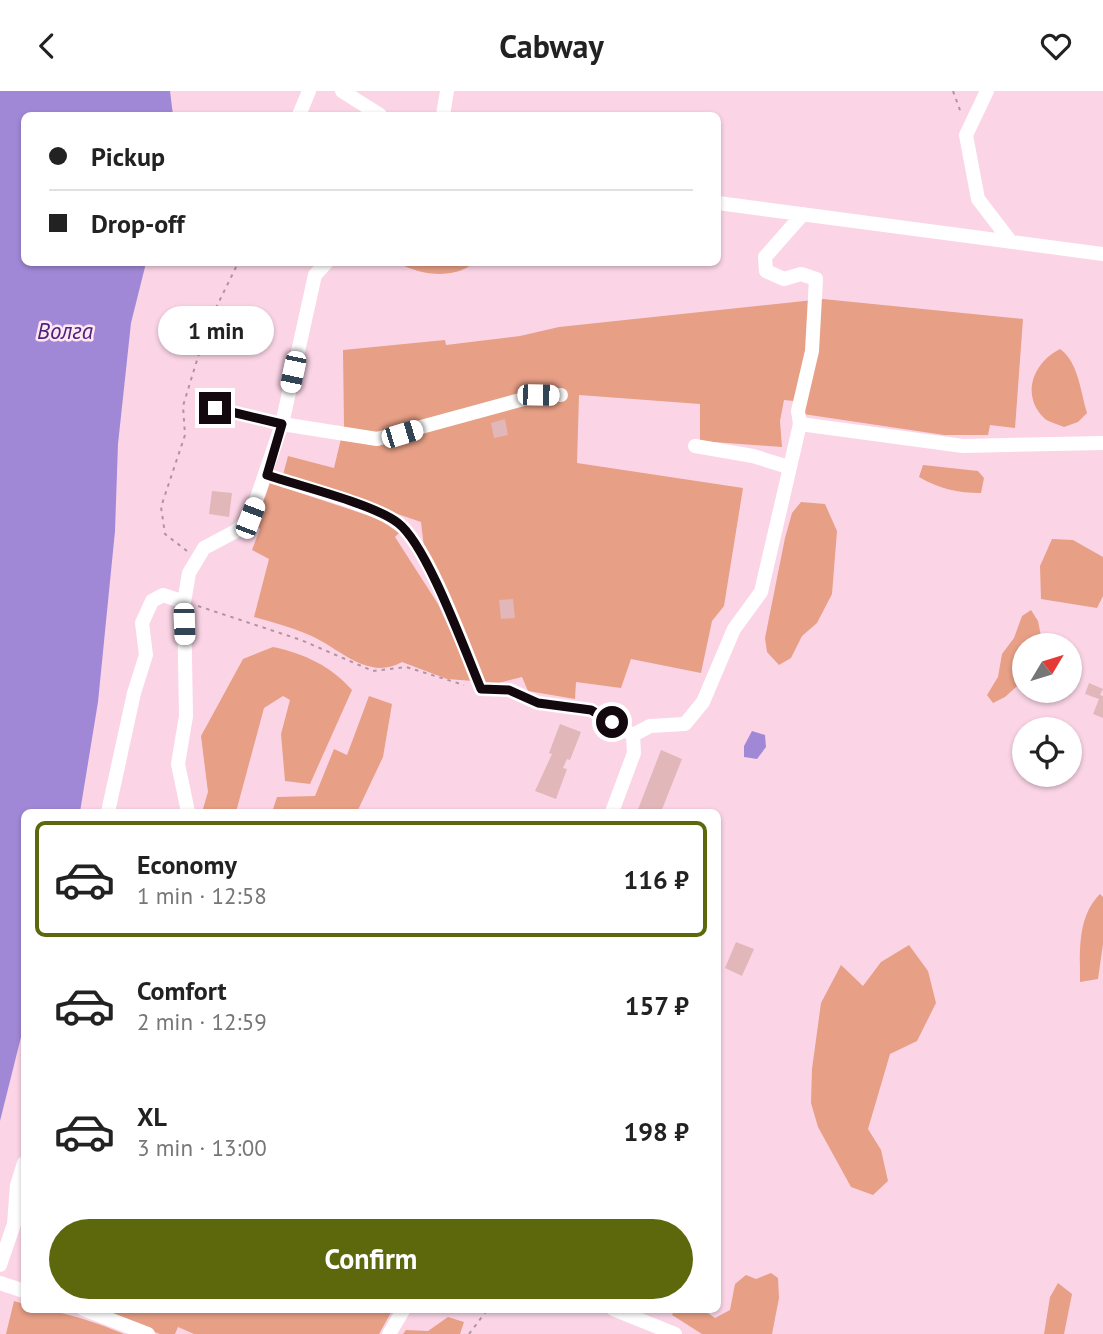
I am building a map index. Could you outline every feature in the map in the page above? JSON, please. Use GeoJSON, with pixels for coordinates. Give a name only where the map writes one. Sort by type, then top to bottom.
{"type":"FeatureCollection","features":[{"type":"Feature","properties":{"kind":"street"},"geometry":{"type":"LineString","coordinates":[[300,112],[309,91]]}},
{"type":"Feature","properties":{"kind":"street"},"geometry":{"type":"LineString","coordinates":[[342,91],[375,112]]}},
{"type":"Feature","properties":{"kind":"street"},"geometry":{"type":"LineString","coordinates":[[444,112],[447,91]]}},
{"type":"Feature","properties":{"kind":"street"},"geometry":{"type":"LineString","coordinates":[[987,91],[966,135],[978,199],[1011,242]]}},
{"type":"Feature","properties":{"kind":"street"},"geometry":{"type":"LineString","coordinates":[[721,203],[1103,254]]}},
{"type":"Feature","properties":{"kind":"street"},"geometry":{"type":"LineString","coordinates":[[632,735],[650,726],[685,724],[703,702],[726,643],[761,592],[800,424],[798,411],[812,351],[816,279],[801,274],[784,279],[766,271],[765,257],[803,214]]}},
{"type":"Feature","properties":{"kind":"street"},"geometry":{"type":"LineString","coordinates":[[187,809],[178,764],[186,716],[184,602],[189,573],[196,558],[216,540],[244,526],[250,518],[267,475],[282,424],[312,269]]}},
{"type":"Feature","properties":{"kind":"street"},"geometry":{"type":"LineString","coordinates":[[215,408],[282,424],[377,439],[538,395],[561,395]]}},
{"type":"Feature","properties":{"kind":"street"},"geometry":{"type":"LineString","coordinates":[[800,424],[963,446],[1103,443]]}},
{"type":"Feature","properties":{"kind":"street"},"geometry":{"type":"LineString","coordinates":[[695,446],[743,454],[788,467]]}},
{"type":"Feature","properties":{"kind":"street"},"geometry":{"type":"LineString","coordinates":[[267,475],[379,513],[403,528],[428,565],[481,689],[509,690],[538,703],[591,710],[632,735]]}},
{"type":"Feature","properties":{"kind":"street"},"geometry":{"type":"LineString","coordinates":[[109,809],[134,692],[146,655],[142,623],[152,600],[163,595],[184,602]]}},
{"type":"Feature","properties":{"kind":"street"},"geometry":{"type":"LineString","coordinates":[[613,809],[634,753],[632,735]]}},
{"type":"Feature","properties":{"kind":"street"},"geometry":{"type":"LineString","coordinates":[[0,1265],[19,1219],[17,1185],[21,1174]]}},
{"type":"Feature","properties":{"kind":"street"},"geometry":{"type":"LineString","coordinates":[[0,1283],[21,1290]]}},
{"type":"Feature","properties":{"kind":"street"},"geometry":{"type":"LineString","coordinates":[[93,1313],[148,1334]]}},
{"type":"Feature","properties":{"kind":"street"},"geometry":{"type":"LineString","coordinates":[[388,1334],[401,1313]]}},
{"type":"Feature","properties":{"kind":"street"},"geometry":{"type":"LineString","coordinates":[[623,1313],[675,1334]]}},
{"type":"Feature","properties":{"kind":"path"},"geometry":{"type":"LineString","coordinates":[[953,91],[966,135]]}},
{"type":"Feature","properties":{"kind":"path"},"geometry":{"type":"LineString","coordinates":[[196,558],[165,534],[161,507],[185,435],[183,406],[208,324],[237,266]]}},
{"type":"Feature","properties":{"kind":"path"},"geometry":{"type":"LineString","coordinates":[[184,602],[301,640],[373,671],[406,667],[481,689]]}},
{"type":"Feature","properties":{"kind":"path"},"geometry":{"type":"LineString","coordinates":[[469,1334],[485,1313]]}},
{"type":"Feature","properties":{"kind":"shaded area"},"geometry":{"type":"Polygon","coordinates":[[[406,266],[469,266],[446,274],[406,266]]]}},
{"type":"Feature","properties":{"kind":"shaded area"},"geometry":{"type":"Polygon","coordinates":[[[823,299],[1023,319],[1015,428],[990,425],[988,435],[944,435],[803,414],[804,402],[784,400],[780,421],[782,447],[700,441],[700,404],[579,395],[577,463],[743,488],[724,606],[712,621],[701,673],[631,659],[621,688],[576,682],[575,699],[528,691],[522,677],[491,685],[484,683],[424,548],[421,522],[283,475],[288,456],[334,468],[344,426],[343,350],[445,340],[446,345],[520,336],[559,327],[823,299]]]}},
{"type":"Feature","properties":{"kind":"shaded area"},"geometry":{"type":"Polygon","coordinates":[[[1060,349],[1075,369],[1087,413],[1078,422],[1064,427],[1044,418],[1037,409],[1032,389],[1037,370],[1060,349]]]}},
{"type":"Feature","properties":{"kind":"shaded area"},"geometry":{"type":"Polygon","coordinates":[[[923,465],[978,471],[984,478],[981,493],[949,489],[927,481],[919,477],[923,465]]]}},
{"type":"Feature","properties":{"kind":"shaded area"},"geometry":{"type":"Polygon","coordinates":[[[270,483],[379,519],[399,533],[395,537],[438,604],[473,681],[447,679],[402,662],[377,668],[365,665],[319,639],[254,617],[269,559],[252,550],[260,529],[255,525],[270,483]]]}},
{"type":"Feature","properties":{"kind":"shaded area"},"geometry":{"type":"Polygon","coordinates":[[[801,502],[825,504],[837,531],[832,594],[817,623],[802,636],[791,658],[779,665],[767,652],[765,638],[785,538],[792,513],[801,502]]]}},
{"type":"Feature","properties":{"kind":"shaded area"},"geometry":{"type":"Polygon","coordinates":[[[1052,539],[1073,540],[1103,557],[1103,596],[1097,608],[1041,599],[1040,566],[1052,539]]]}},
{"type":"Feature","properties":{"kind":"shaded area"},"geometry":{"type":"Polygon","coordinates":[[[1031,610],[1038,621],[1040,633],[1016,633],[1022,616],[1031,610]]]}},
{"type":"Feature","properties":{"kind":"shaded area"},"geometry":{"type":"Polygon","coordinates":[[[1012,641],[1012,691],[993,703],[987,695],[998,677],[1002,654],[1012,641]]]}},
{"type":"Feature","properties":{"kind":"shaded area"},"geometry":{"type":"Polygon","coordinates":[[[273,647],[296,653],[317,662],[352,690],[310,784],[285,781],[281,734],[290,700],[283,696],[264,708],[237,809],[203,809],[208,792],[201,736],[243,659],[273,647]]]}},
{"type":"Feature","properties":{"kind":"shaded area"},"geometry":{"type":"Polygon","coordinates":[[[369,696],[392,704],[383,757],[358,809],[273,809],[277,797],[315,796],[334,749],[347,755],[369,696]]]}},
{"type":"Feature","properties":{"kind":"shaded area"},"geometry":{"type":"Polygon","coordinates":[[[1100,894],[1103,897],[1103,944],[1098,979],[1080,982],[1081,935],[1087,913],[1100,894]]]}},
{"type":"Feature","properties":{"kind":"shaded area"},"geometry":{"type":"Polygon","coordinates":[[[909,945],[928,971],[936,1003],[917,1041],[890,1054],[868,1129],[881,1150],[888,1181],[873,1195],[851,1187],[818,1127],[811,1103],[812,1069],[821,1003],[841,965],[863,986],[881,962],[909,945]]]}},
{"type":"Feature","properties":{"kind":"shaded area"},"geometry":{"type":"Polygon","coordinates":[[[771,1273],[778,1278],[779,1298],[772,1334],[702,1334],[672,1315],[708,1313],[715,1318],[730,1310],[735,1284],[746,1275],[756,1279],[771,1273]]]}},
{"type":"Feature","properties":{"kind":"shaded area"},"geometry":{"type":"Polygon","coordinates":[[[1058,1283],[1072,1294],[1064,1334],[1044,1334],[1050,1297],[1058,1283]]]}},
{"type":"Feature","properties":{"kind":"shaded area"},"geometry":{"type":"Polygon","coordinates":[[[14,1301],[21,1303],[21,1313],[63,1313],[124,1334],[6,1334],[14,1301]]]}},
{"type":"Feature","properties":{"kind":"shaded area"},"geometry":{"type":"Polygon","coordinates":[[[102,1313],[391,1313],[379,1334],[194,1334],[178,1327],[175,1334],[160,1334],[102,1313]]]}},
{"type":"Feature","properties":{"kind":"shaded area"},"geometry":{"type":"Polygon","coordinates":[[[448,1317],[464,1322],[460,1334],[403,1334],[406,1330],[428,1331],[448,1317]]]}},
{"type":"Feature","properties":{"kind":"water","name":"Волга"},"geometry":{"type":"Polygon","coordinates":[[[0,91],[170,91],[173,112],[21,112],[21,266],[145,266],[131,323],[118,444],[115,531],[98,702],[80,809],[21,809],[21,1037],[0,1121],[0,91]]]}},
{"type":"Feature","properties":{"kind":"water"},"geometry":{"type":"Polygon","coordinates":[[[752,731],[765,735],[766,747],[757,759],[744,757],[744,746],[752,731]]]}},
{"type":"Feature","properties":{"kind":"building"},"geometry":{"type":"Polygon","coordinates":[[[505,419],[508,435],[494,438],[491,423],[505,419]]]}},
{"type":"Feature","properties":{"kind":"building"},"geometry":{"type":"Polygon","coordinates":[[[212,491],[232,493],[229,517],[209,514],[212,491]]]}},
{"type":"Feature","properties":{"kind":"building"},"geometry":{"type":"Polygon","coordinates":[[[513,599],[515,618],[501,619],[499,600],[513,599]]]}},
{"type":"Feature","properties":{"kind":"building"},"geometry":{"type":"Polygon","coordinates":[[[1089,683],[1103,689],[1100,695],[1103,696],[1103,718],[1093,714],[1099,699],[1085,694],[1089,683]]]}},
{"type":"Feature","properties":{"kind":"building"},"geometry":{"type":"Polygon","coordinates":[[[560,724],[581,732],[570,760],[567,759],[563,768],[567,769],[556,799],[535,791],[552,754],[549,753],[560,724]]]}},
{"type":"Feature","properties":{"kind":"building"},"geometry":{"type":"Polygon","coordinates":[[[661,750],[682,759],[662,809],[638,809],[661,750]]]}},
{"type":"Feature","properties":{"kind":"building"},"geometry":{"type":"Polygon","coordinates":[[[736,942],[754,949],[742,976],[725,968],[736,942]]]}},
{"type":"Feature","properties":{"kind":"route"},"geometry":{"type":"LineString","coordinates":[[215,408],[282,424],[267,475],[379,513],[396,521],[403,528],[428,565],[481,689],[509,690],[519,692],[538,703],[591,710],[612,722]]}}]}
